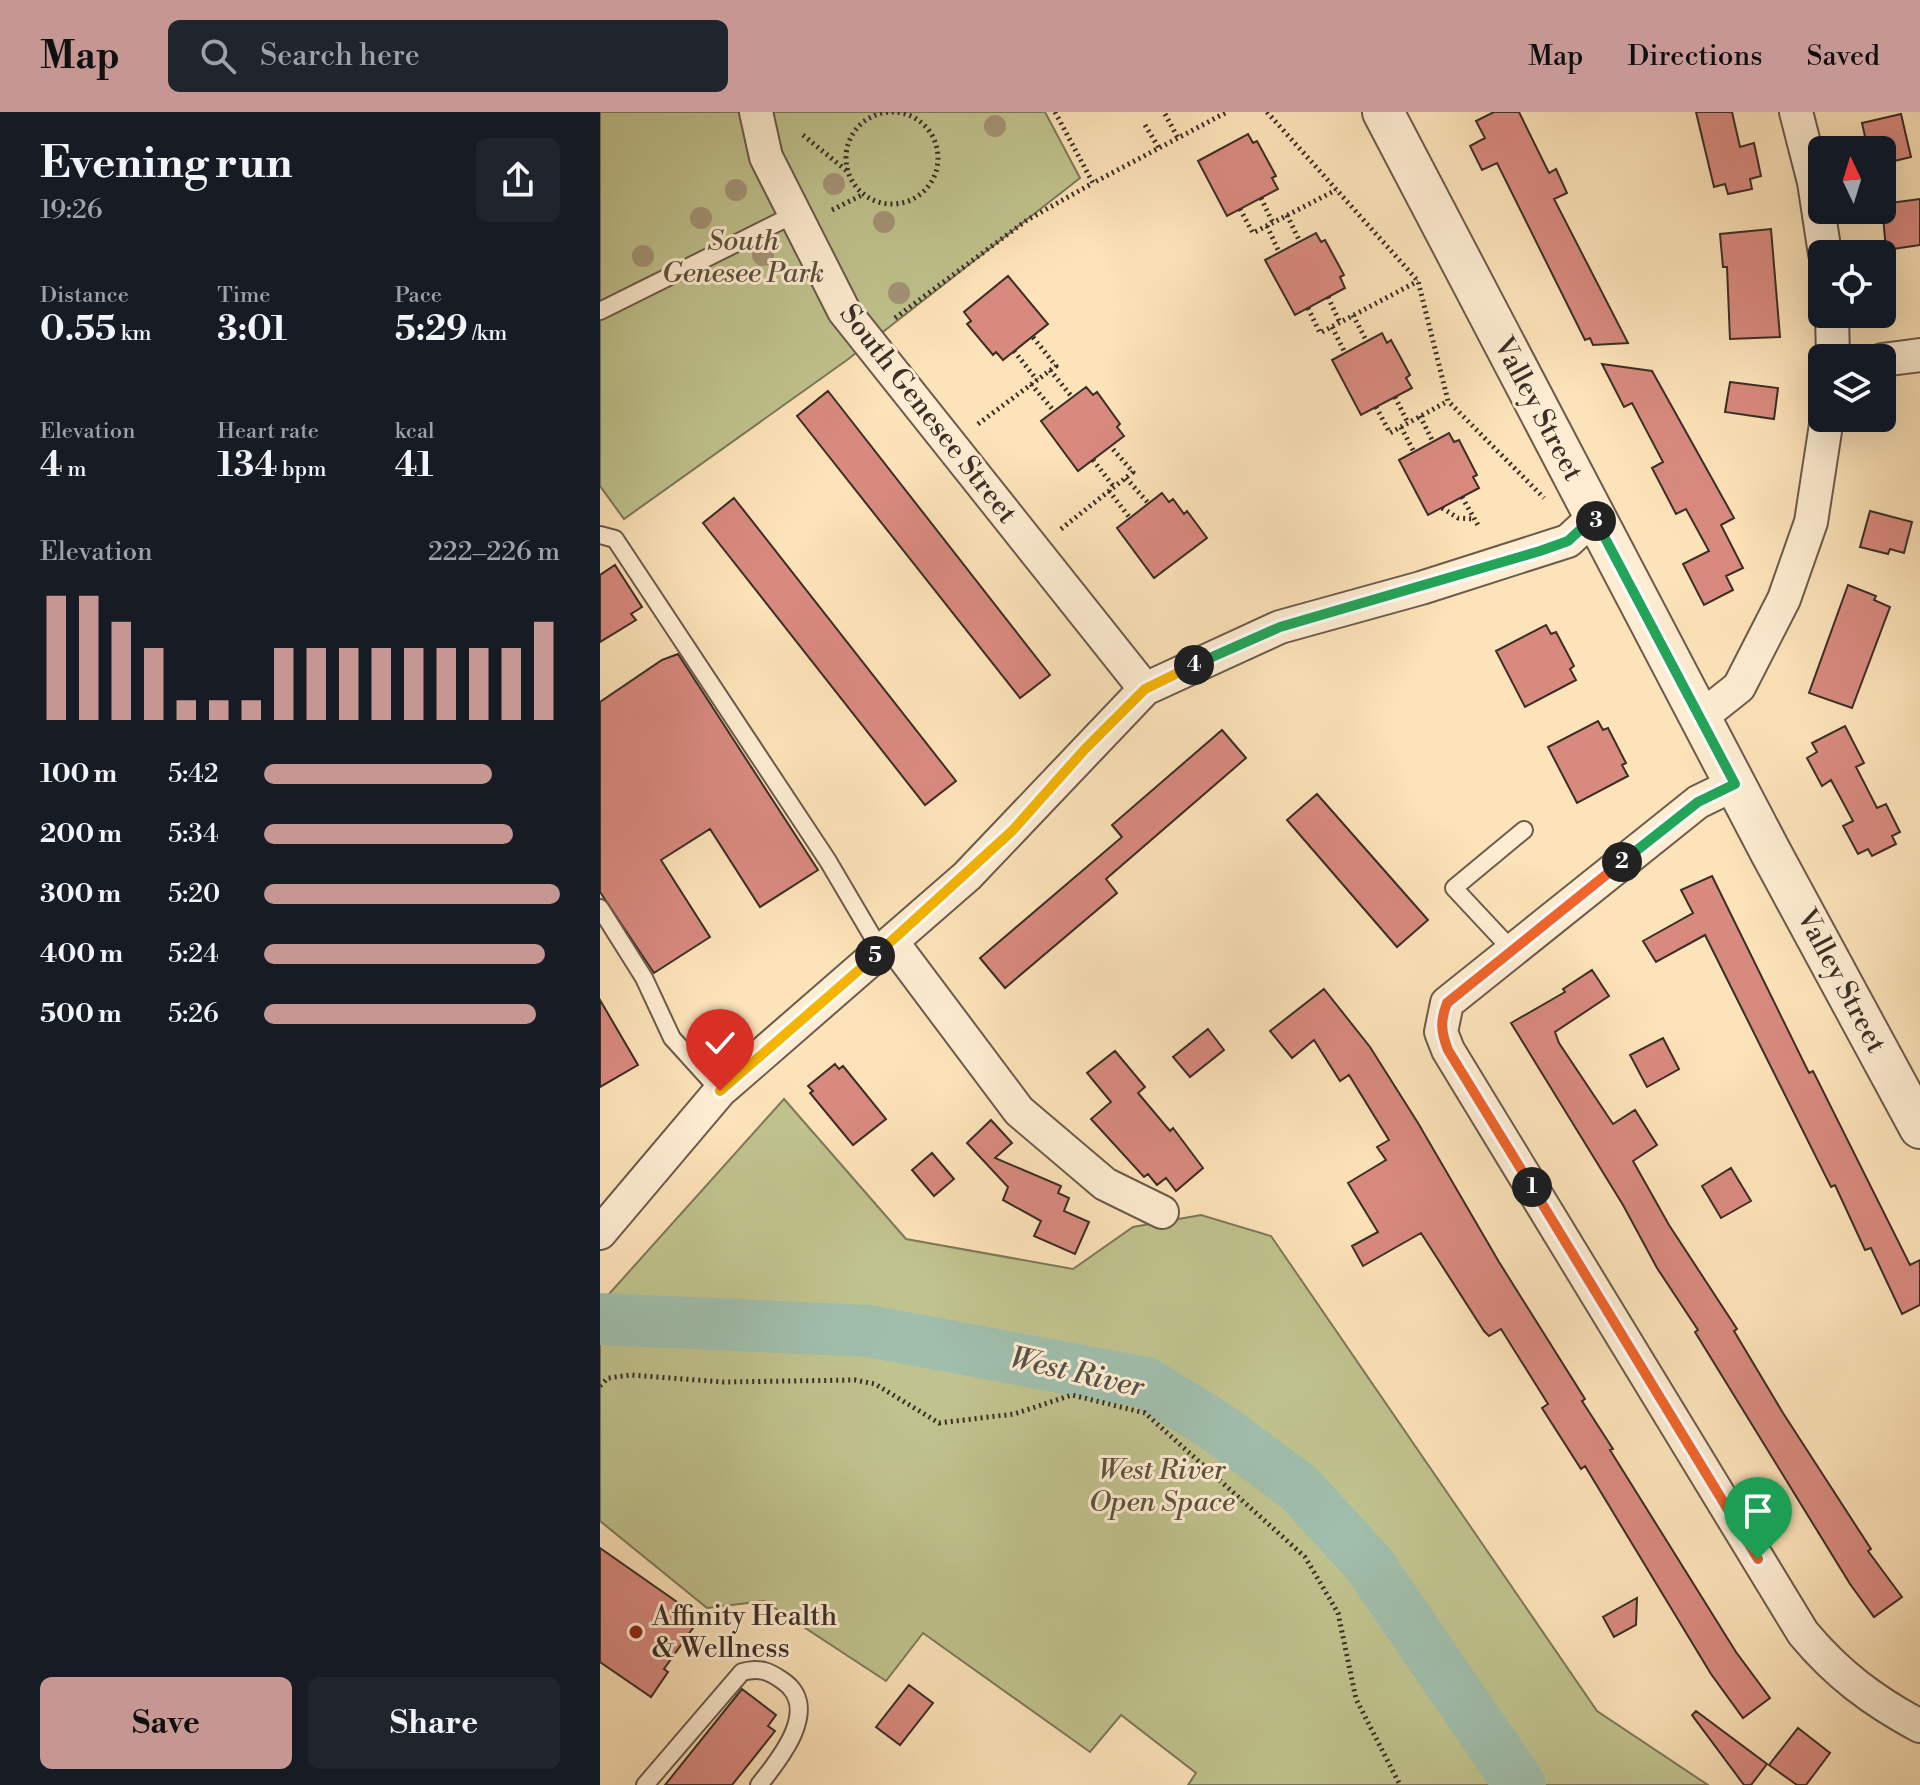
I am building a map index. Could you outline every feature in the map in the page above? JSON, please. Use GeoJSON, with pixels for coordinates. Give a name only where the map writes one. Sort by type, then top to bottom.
{"type":"FeatureCollection","features":[{"type":"Feature","properties":{"kind":"street","name":"South Genesee Street"},"geometry":{"type":"LineString","coordinates":[[756,112],[766,157],[844,311],[1145,689]]}},
{"type":"Feature","properties":{"kind":"street","name":"Valley Street"},"geometry":{"type":"LineString","coordinates":[[1383,112],[1700,718],[1920,1128]]}},
{"type":"Feature","properties":{"kind":"street"},"geometry":{"type":"LineString","coordinates":[[1796,112],[1814,182],[1823,240]]}},
{"type":"Feature","properties":{"kind":"street"},"geometry":{"type":"LineString","coordinates":[[1896,358],[1920,355]]}},
{"type":"Feature","properties":{"kind":"street"},"geometry":{"type":"LineString","coordinates":[[1700,718],[1739,687],[1784,599],[1811,522],[1825,432]]}},
{"type":"Feature","properties":{"kind":"street"},"geometry":{"type":"LineString","coordinates":[[600,1233],[720,1091],[887,947],[1012,831],[1085,749],[1145,689],[1280,627],[1421,588],[1568,541],[1594,517]]}},
{"type":"Feature","properties":{"kind":"street"},"geometry":{"type":"LineString","coordinates":[[1735,784],[1698,802],[1511,949],[1447,1003],[1441,1032],[1448,1050],[1803,1633],[1832,1668],[1866,1695],[1920,1726]]}},
{"type":"Feature","properties":{"kind":"street"},"geometry":{"type":"LineString","coordinates":[[887,947],[1019,1111],[1105,1184],[1162,1212]]}},
{"type":"Feature","properties":{"kind":"lane"},"geometry":{"type":"LineString","coordinates":[[600,311],[795,214]]}},
{"type":"Feature","properties":{"kind":"lane"},"geometry":{"type":"LineString","coordinates":[[600,535],[615,539],[887,947]]}},
{"type":"Feature","properties":{"kind":"lane"},"geometry":{"type":"LineString","coordinates":[[1511,949],[1454,888],[1524,830]]}},
{"type":"Feature","properties":{"kind":"lane"},"geometry":{"type":"LineString","coordinates":[[600,908],[644,978],[672,1038],[720,1091]]}},
{"type":"Feature","properties":{"kind":"lane"},"geometry":{"type":"LineString","coordinates":[[645,1785],[742,1672],[754,1668],[769,1671],[788,1684],[799,1702],[797,1725],[778,1761],[759,1785]]}},
{"type":"Feature","properties":{"kind":"path"},"geometry":{"type":"LineString","coordinates":[[1055,112],[1093,183]]}},
{"type":"Feature","properties":{"kind":"path"},"geometry":{"type":"LineString","coordinates":[[895,318],[1027,220],[1227,112]]}},
{"type":"Feature","properties":{"kind":"path"},"geometry":{"type":"LineString","coordinates":[[1267,112],[1418,281],[1448,401],[1550,504]]}},
{"type":"Feature","properties":{"kind":"path"},"geometry":{"type":"LineString","coordinates":[[803,135],[848,172],[864,194],[889,205],[908,202],[929,184],[938,158],[934,139],[923,124],[909,115],[877,113],[863,122],[851,136],[846,154],[848,172]]}},
{"type":"Feature","properties":{"kind":"path"},"geometry":{"type":"LineString","coordinates":[[1165,114],[1178,138]]}},
{"type":"Feature","properties":{"kind":"path"},"geometry":{"type":"LineString","coordinates":[[1145,125],[1159,148]]}},
{"type":"Feature","properties":{"kind":"path"},"geometry":{"type":"LineString","coordinates":[[1240,209],[1253,233],[1336,190]]}},
{"type":"Feature","properties":{"kind":"path"},"geometry":{"type":"LineString","coordinates":[[832,210],[864,194]]}},
{"type":"Feature","properties":{"kind":"path"},"geometry":{"type":"LineString","coordinates":[[1261,198],[1279,252]]}},
{"type":"Feature","properties":{"kind":"path"},"geometry":{"type":"LineString","coordinates":[[1287,215],[1300,242]]}},
{"type":"Feature","properties":{"kind":"path"},"geometry":{"type":"LineString","coordinates":[[1308,308],[1320,333],[1418,281]]}},
{"type":"Feature","properties":{"kind":"path"},"geometry":{"type":"LineString","coordinates":[[1328,297],[1340,323]]}},
{"type":"Feature","properties":{"kind":"path"},"geometry":{"type":"LineString","coordinates":[[1353,315],[1367,342]]}},
{"type":"Feature","properties":{"kind":"path"},"geometry":{"type":"LineString","coordinates":[[1332,327],[1345,353]]}},
{"type":"Feature","properties":{"kind":"path"},"geometry":{"type":"LineString","coordinates":[[978,424],[1056,366],[1032,336]]}},
{"type":"Feature","properties":{"kind":"path"},"geometry":{"type":"LineString","coordinates":[[1014,351],[1054,411]]}},
{"type":"Feature","properties":{"kind":"path"},"geometry":{"type":"LineString","coordinates":[[1050,370],[1072,397]]}},
{"type":"Feature","properties":{"kind":"path"},"geometry":{"type":"LineString","coordinates":[[1395,397],[1408,423]]}},
{"type":"Feature","properties":{"kind":"path"},"geometry":{"type":"LineString","coordinates":[[1376,407],[1390,433],[1448,401]]}},
{"type":"Feature","properties":{"kind":"path"},"geometry":{"type":"LineString","coordinates":[[1420,416],[1433,442]]}},
{"type":"Feature","properties":{"kind":"path"},"geometry":{"type":"LineString","coordinates":[[1401,427],[1414,452]]}},
{"type":"Feature","properties":{"kind":"path"},"geometry":{"type":"LineString","coordinates":[[1061,529],[1133,472],[1111,447]]}},
{"type":"Feature","properties":{"kind":"path"},"geometry":{"type":"LineString","coordinates":[[1093,460],[1130,518]]}},
{"type":"Feature","properties":{"kind":"path"},"geometry":{"type":"LineString","coordinates":[[1126,478],[1149,504]]}},
{"type":"Feature","properties":{"kind":"path"},"geometry":{"type":"LineString","coordinates":[[1462,497],[1479,527]]}},
{"type":"Feature","properties":{"kind":"path"},"geometry":{"type":"LineString","coordinates":[[1442,508],[1458,518],[1475,519]]}},
{"type":"Feature","properties":{"kind":"path"},"geometry":{"type":"LineString","coordinates":[[600,1386],[608,1378],[631,1375],[723,1382],[855,1380],[875,1384],[939,1423],[1014,1414],[1072,1395],[1145,1413],[1305,1557],[1338,1613],[1356,1699],[1400,1785]]}},
{"type":"Feature","properties":{"kind":"green space","name":"South Genesee Park"},"geometry":{"type":"Polygon","coordinates":[[[600,112],[1045,112],[1080,178],[847,360],[624,519],[600,486],[600,112]]]}},
{"type":"Feature","properties":{"kind":"green space","name":"West River Open Space"},"geometry":{"type":"Polygon","coordinates":[[[784,1099],[906,1239],[1073,1269],[1133,1227],[1201,1215],[1271,1236],[1597,1711],[1708,1785],[1188,1785],[1196,1773],[1121,1715],[1090,1752],[923,1633],[886,1681],[764,1601],[707,1608],[600,1521],[600,1304],[784,1099]]]}},
{"type":"Feature","properties":{"kind":"building"},"geometry":{"type":"Polygon","coordinates":[[[1494,112],[1519,112],[1549,173],[1556,169],[1567,193],[1554,199],[1628,343],[1593,345],[1590,338],[1585,340],[1497,163],[1482,170],[1470,146],[1485,138],[1476,121],[1494,112]]]}},
{"type":"Feature","properties":{"kind":"building"},"geometry":{"type":"Polygon","coordinates":[[[1696,112],[1732,112],[1740,147],[1754,143],[1761,176],[1750,179],[1752,189],[1728,194],[1725,184],[1714,187],[1696,112]]]}},
{"type":"Feature","properties":{"kind":"building"},"geometry":{"type":"Polygon","coordinates":[[[1901,114],[1911,157],[1896,161],[1896,136],[1865,136],[1862,123],[1901,114]]]}},
{"type":"Feature","properties":{"kind":"building"},"geometry":{"type":"Polygon","coordinates":[[[1248,134],[1253,143],[1257,141],[1276,176],[1272,178],[1278,189],[1227,216],[1198,161],[1248,134]]]}},
{"type":"Feature","properties":{"kind":"building"},"geometry":{"type":"Polygon","coordinates":[[[1920,199],[1920,245],[1896,249],[1896,240],[1885,240],[1884,224],[1896,224],[1896,202],[1920,199]]]}},
{"type":"Feature","properties":{"kind":"building"},"geometry":{"type":"Polygon","coordinates":[[[1771,229],[1780,337],[1730,339],[1727,267],[1723,267],[1720,234],[1771,229]]]}},
{"type":"Feature","properties":{"kind":"building"},"geometry":{"type":"Polygon","coordinates":[[[1316,233],[1321,242],[1325,240],[1344,275],[1340,277],[1345,288],[1295,315],[1265,260],[1316,233]]]}},
{"type":"Feature","properties":{"kind":"building"},"geometry":{"type":"Polygon","coordinates":[[[1008,276],[1048,324],[1003,360],[996,352],[993,355],[967,324],[971,321],[964,312],[1008,276]]]}},
{"type":"Feature","properties":{"kind":"building"},"geometry":{"type":"Polygon","coordinates":[[[1382,333],[1387,343],[1391,340],[1410,375],[1406,378],[1412,388],[1361,415],[1332,360],[1382,333]]]}},
{"type":"Feature","properties":{"kind":"building"},"geometry":{"type":"Polygon","coordinates":[[[1602,364],[1652,371],[1734,518],[1721,525],[1743,568],[1726,576],[1733,590],[1704,605],[1683,564],[1709,551],[1686,509],[1676,514],[1652,468],[1663,462],[1632,403],[1624,407],[1602,364]]]}},
{"type":"Feature","properties":{"kind":"building"},"geometry":{"type":"Polygon","coordinates":[[[1730,382],[1778,388],[1774,419],[1725,412],[1730,382]]]}},
{"type":"Feature","properties":{"kind":"building"},"geometry":{"type":"Polygon","coordinates":[[[1086,387],[1093,395],[1097,392],[1120,424],[1117,427],[1124,436],[1078,471],[1041,421],[1086,387]]]}},
{"type":"Feature","properties":{"kind":"building"},"geometry":{"type":"Polygon","coordinates":[[[828,391],[1050,675],[1020,698],[797,416],[828,391]]]}},
{"type":"Feature","properties":{"kind":"building"},"geometry":{"type":"Polygon","coordinates":[[[1449,433],[1454,442],[1459,440],[1477,475],[1473,477],[1479,488],[1428,515],[1399,460],[1449,433]]]}},
{"type":"Feature","properties":{"kind":"building"},"geometry":{"type":"Polygon","coordinates":[[[1162,493],[1169,502],[1173,499],[1184,514],[1187,511],[1207,538],[1154,578],[1117,528],[1162,493]]]}},
{"type":"Feature","properties":{"kind":"building"},"geometry":{"type":"Polygon","coordinates":[[[734,498],[956,781],[925,805],[703,523],[734,498]]]}},
{"type":"Feature","properties":{"kind":"building"},"geometry":{"type":"Polygon","coordinates":[[[1870,511],[1912,522],[1904,553],[1890,549],[1888,554],[1860,547],[1870,511]]]}},
{"type":"Feature","properties":{"kind":"building"},"geometry":{"type":"Polygon","coordinates":[[[615,565],[642,607],[631,614],[636,620],[600,642],[600,575],[615,565]]]}},
{"type":"Feature","properties":{"kind":"building"},"geometry":{"type":"Polygon","coordinates":[[[1848,585],[1876,596],[1874,600],[1890,607],[1852,708],[1809,693],[1848,585]]]}},
{"type":"Feature","properties":{"kind":"building"},"geometry":{"type":"Polygon","coordinates":[[[1546,625],[1551,634],[1556,632],[1574,666],[1570,669],[1576,680],[1525,707],[1496,651],[1546,625]]]}},
{"type":"Feature","properties":{"kind":"building"},"geometry":{"type":"Polygon","coordinates":[[[678,654],[818,870],[760,907],[710,829],[661,860],[710,937],[654,973],[600,892],[600,702],[662,660],[678,654]]]}},
{"type":"Feature","properties":{"kind":"building"},"geometry":{"type":"Polygon","coordinates":[[[1598,721],[1603,730],[1608,728],[1626,763],[1622,765],[1628,776],[1577,803],[1548,747],[1598,721]]]}},
{"type":"Feature","properties":{"kind":"building"},"geometry":{"type":"Polygon","coordinates":[[[1845,726],[1864,763],[1856,767],[1877,808],[1886,804],[1900,832],[1892,836],[1896,844],[1872,856],[1868,849],[1858,854],[1843,826],[1853,821],[1831,780],[1822,786],[1807,758],[1817,752],[1812,743],[1845,726]]]}},
{"type":"Feature","properties":{"kind":"building"},"geometry":{"type":"Polygon","coordinates":[[[1222,730],[1246,758],[1106,879],[1117,893],[1005,988],[980,958],[1122,837],[1112,825],[1222,730]]]}},
{"type":"Feature","properties":{"kind":"building"},"geometry":{"type":"Polygon","coordinates":[[[1317,794],[1428,920],[1397,947],[1287,820],[1317,794]]]}},
{"type":"Feature","properties":{"kind":"building"},"geometry":{"type":"Polygon","coordinates":[[[1712,876],[1809,1073],[1813,1071],[1910,1265],[1920,1260],[1920,1305],[1902,1314],[1871,1248],[1865,1250],[1835,1185],[1831,1187],[1705,935],[1656,962],[1643,941],[1693,913],[1681,890],[1712,876]]]}},
{"type":"Feature","properties":{"kind":"building"},"geometry":{"type":"Polygon","coordinates":[[[1592,970],[1609,996],[1555,1032],[1559,1043],[1613,1124],[1635,1110],[1657,1145],[1633,1161],[1669,1225],[1737,1329],[1734,1331],[1783,1413],[1871,1549],[1868,1551],[1902,1597],[1874,1617],[1850,1584],[1695,1332],[1698,1330],[1657,1268],[1623,1205],[1511,1023],[1565,992],[1563,989],[1592,970]]]}},
{"type":"Feature","properties":{"kind":"building"},"geometry":{"type":"Polygon","coordinates":[[[1324,989],[1370,1047],[1418,1123],[1499,1262],[1585,1399],[1582,1401],[1613,1449],[1610,1450],[1736,1652],[1770,1698],[1743,1718],[1711,1674],[1585,1466],[1581,1469],[1542,1408],[1548,1404],[1501,1329],[1489,1336],[1484,1331],[1421,1233],[1363,1266],[1352,1246],[1378,1232],[1348,1183],[1386,1160],[1377,1147],[1389,1140],[1349,1075],[1340,1081],[1314,1040],[1292,1058],[1270,1031],[1324,989]]]}},
{"type":"Feature","properties":{"kind":"building"},"geometry":{"type":"Polygon","coordinates":[[[600,1000],[638,1065],[600,1087],[600,1000]]]}},
{"type":"Feature","properties":{"kind":"building"},"geometry":{"type":"Polygon","coordinates":[[[1208,1029],[1224,1050],[1190,1077],[1173,1057],[1208,1029]]]}},
{"type":"Feature","properties":{"kind":"building"},"geometry":{"type":"Polygon","coordinates":[[[1663,1038],[1679,1069],[1647,1087],[1630,1055],[1663,1038]]]}},
{"type":"Feature","properties":{"kind":"building"},"geometry":{"type":"Polygon","coordinates":[[[1115,1051],[1145,1087],[1138,1093],[1170,1131],[1173,1128],[1203,1168],[1176,1191],[1166,1178],[1157,1185],[1148,1174],[1144,1177],[1091,1119],[1111,1102],[1087,1073],[1115,1051]]]}},
{"type":"Feature","properties":{"kind":"building"},"geometry":{"type":"Polygon","coordinates":[[[835,1064],[839,1069],[843,1066],[886,1119],[853,1145],[810,1093],[813,1091],[808,1086],[835,1064]]]}},
{"type":"Feature","properties":{"kind":"building"},"geometry":{"type":"Polygon","coordinates":[[[991,1120],[1012,1143],[995,1158],[1061,1186],[1058,1193],[1069,1198],[1064,1211],[1089,1222],[1075,1254],[1034,1236],[1041,1221],[1003,1200],[1008,1187],[967,1143],[991,1120]]]}},
{"type":"Feature","properties":{"kind":"building"},"geometry":{"type":"Polygon","coordinates":[[[932,1153],[954,1179],[934,1196],[912,1170],[932,1153]]]}},
{"type":"Feature","properties":{"kind":"building"},"geometry":{"type":"Polygon","coordinates":[[[1731,1168],[1751,1201],[1721,1218],[1702,1186],[1731,1168]]]}},
{"type":"Feature","properties":{"kind":"building"},"geometry":{"type":"Polygon","coordinates":[[[600,1548],[700,1618],[664,1669],[668,1672],[651,1697],[600,1662],[600,1548]]]}},
{"type":"Feature","properties":{"kind":"building"},"geometry":{"type":"Polygon","coordinates":[[[1637,1598],[1636,1625],[1614,1637],[1603,1617],[1637,1598]]]}},
{"type":"Feature","properties":{"kind":"building"},"geometry":{"type":"Polygon","coordinates":[[[909,1685],[933,1703],[900,1745],[876,1727],[909,1685]]]}},
{"type":"Feature","properties":{"kind":"building"},"geometry":{"type":"Polygon","coordinates":[[[742,1689],[776,1715],[768,1726],[775,1731],[732,1785],[665,1785],[742,1689]]]}},
{"type":"Feature","properties":{"kind":"building"},"geometry":{"type":"Polygon","coordinates":[[[1696,1711],[1767,1764],[1751,1785],[1744,1785],[1692,1715],[1696,1711]]]}},
{"type":"Feature","properties":{"kind":"building"},"geometry":{"type":"Polygon","coordinates":[[[1798,1728],[1830,1753],[1806,1785],[1797,1785],[1769,1765],[1798,1728]]]}},
{"type":"Feature","properties":{"kind":"waterway","name":"West River"},"geometry":{"type":"LineString","coordinates":[[600,1319],[868,1331],[1146,1383],[1214,1425],[1298,1487],[1368,1563],[1520,1785]]}},
{"type":"Feature","properties":{"kind":"place","name":"Affinity Health & Wellness"},"geometry":{"type":"Point","coordinates":[636,1632]}},
{"type":"Feature","properties":{"kind":"route"},"geometry":{"type":"LineString","coordinates":[[720,1091],[967,876],[1145,689],[1280,627],[1421,588],[1568,541],[1594,517],[1735,784],[1698,802],[1511,949],[1447,1003],[1441,1032],[1448,1050],[1758,1559]]}}]}
